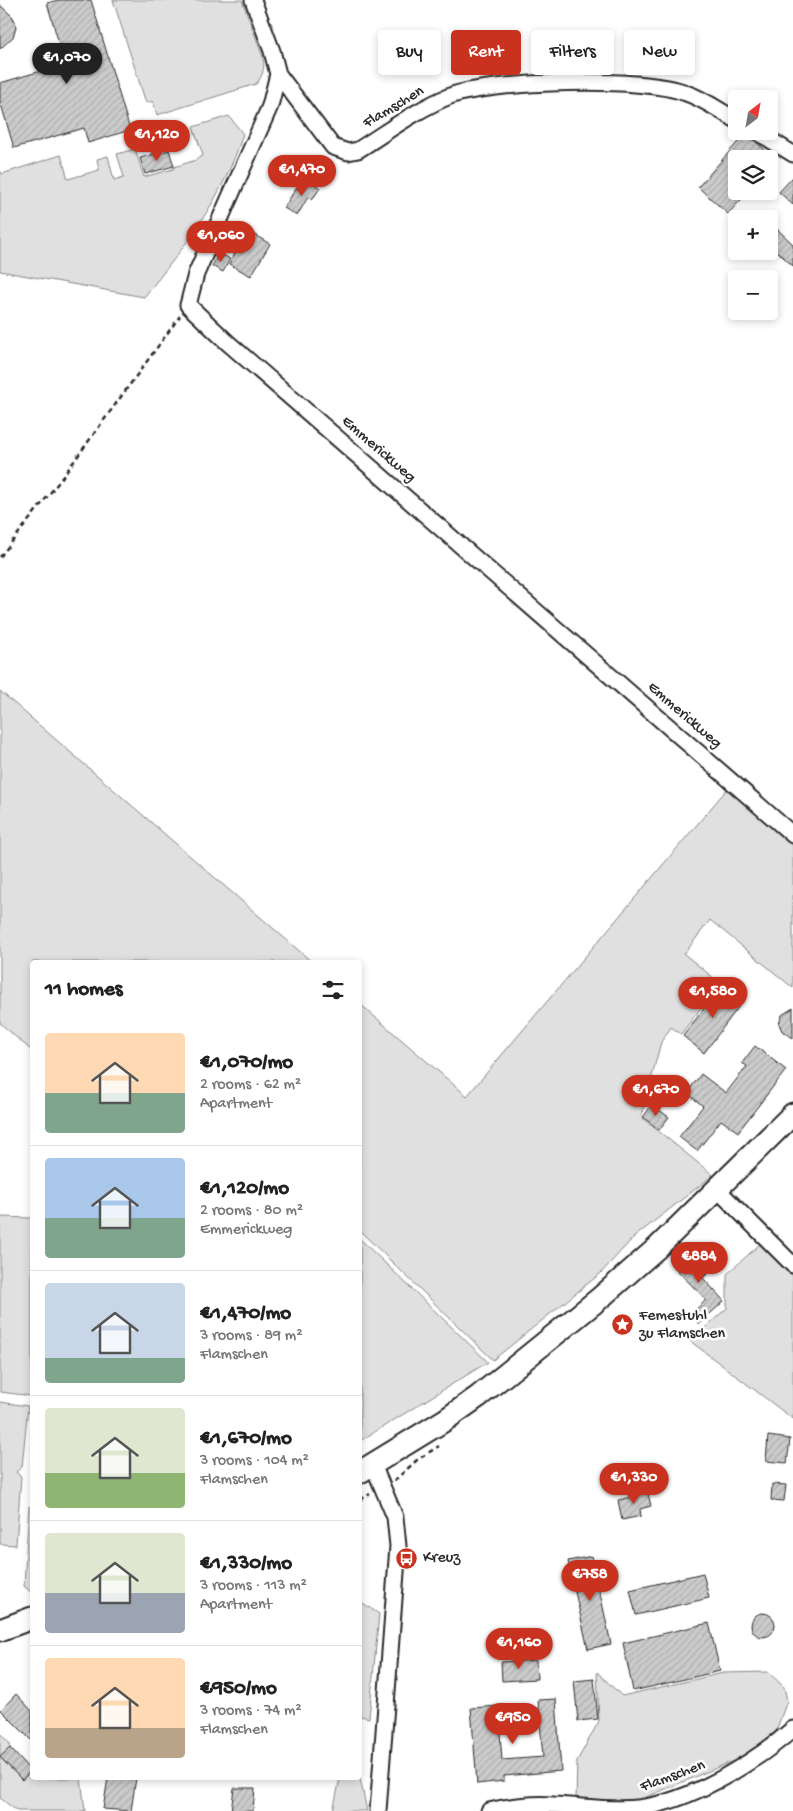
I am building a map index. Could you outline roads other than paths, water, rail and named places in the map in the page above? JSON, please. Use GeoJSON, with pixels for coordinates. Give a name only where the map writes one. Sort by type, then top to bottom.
{"type":"FeatureCollection","features":[{"type":"Feature","properties":{"kind":"main road"},"geometry":{"type":"LineString","coordinates":[[366,1469],[479,1396],[600,1298],[657,1248],[718,1190],[793,1114]]}},
{"type":"Feature","properties":{"kind":"main road"},"geometry":{"type":"LineString","coordinates":[[0,1630],[30,1619]]}},
{"type":"Feature","properties":{"kind":"street"},"geometry":{"type":"LineString","coordinates":[[253,0],[272,51],[278,74]]}},
{"type":"Feature","properties":{"kind":"street","name":"Flamschen"},"geometry":{"type":"LineString","coordinates":[[278,74],[333,147],[348,152],[358,150],[427,107],[449,96],[473,89],[574,83],[654,84],[686,92],[728,116]]}},
{"type":"Feature","properties":{"kind":"street","name":"Emmerickweg"},"geometry":{"type":"LineString","coordinates":[[278,74],[270,106],[196,274],[188,304],[227,342],[793,834]]}},
{"type":"Feature","properties":{"kind":"street"},"geometry":{"type":"LineString","coordinates":[[770,140],[793,154]]}},
{"type":"Feature","properties":{"kind":"street"},"geometry":{"type":"LineString","coordinates":[[718,1190],[793,1265]]}},
{"type":"Feature","properties":{"kind":"street"},"geometry":{"type":"LineString","coordinates":[[366,1469],[395,1517],[398,1546],[378,1811]]}},
{"type":"Feature","properties":{"kind":"street","name":"Flamschen"},"geometry":{"type":"LineString","coordinates":[[489,1811],[513,1806],[552,1804],[638,1808],[663,1802],[687,1794],[751,1762],[793,1729]]}},
{"type":"Feature","properties":{"kind":"place","name":"Femestuhl zu Flamschen"},"geometry":{"type":"Point","coordinates":[623,1325]}},
{"type":"Feature","properties":{"kind":"place","name":"Kreuz"},"geometry":{"type":"Point","coordinates":[407,1558]}}]}
